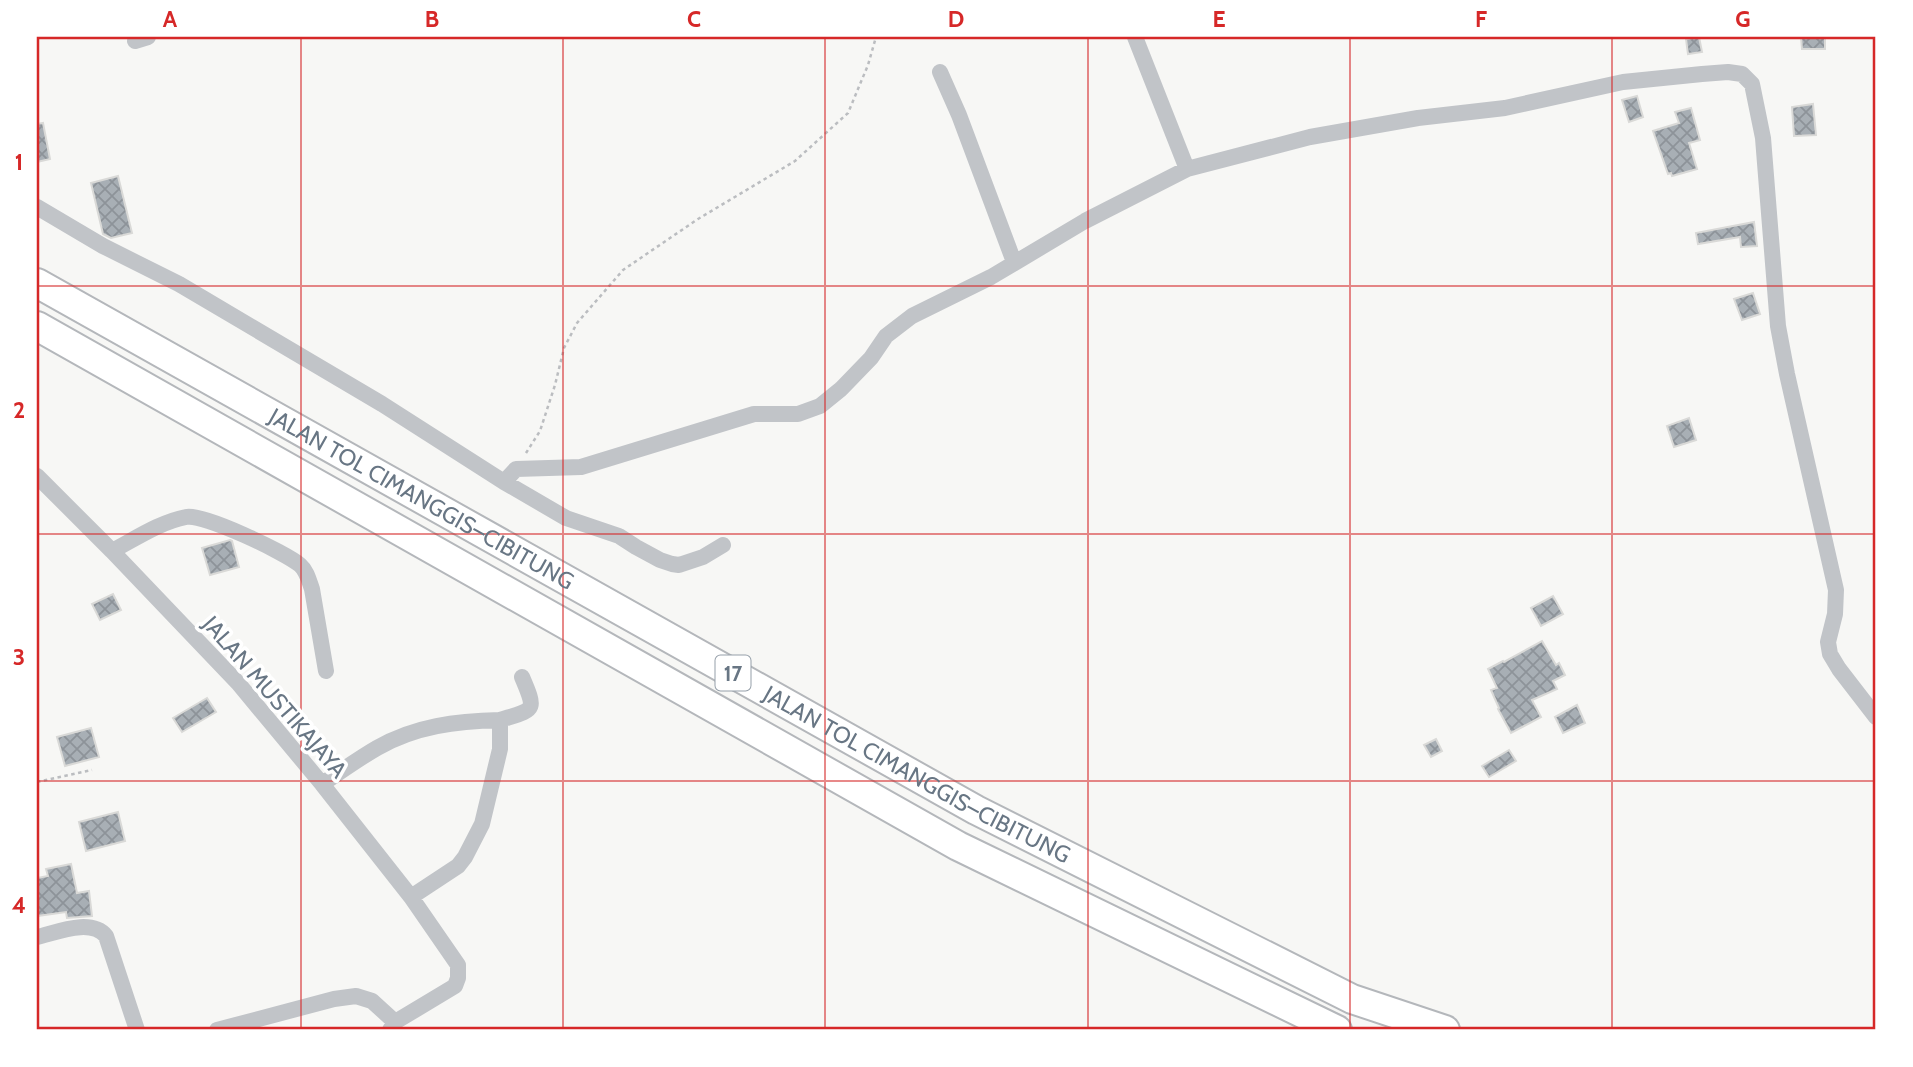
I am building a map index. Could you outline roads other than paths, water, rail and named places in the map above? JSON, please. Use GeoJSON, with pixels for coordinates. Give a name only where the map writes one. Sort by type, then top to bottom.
{"type":"FeatureCollection","features":[{"type":"Feature","properties":{"kind":"highway","name":"JALAN TOL CIMANGGIS–CIBITUNG"},"geometry":{"type":"LineString","coordinates":[[37,284],[976,810],[1352,999],[1445,1030]]}},
{"type":"Feature","properties":{"kind":"highway","name":"JALAN TOL CIMANGGIS–CIBITUNG"},"geometry":{"type":"LineString","coordinates":[[37,326],[958,846],[1337,1030]]}},
{"type":"Feature","properties":{"kind":"street"},"geometry":{"type":"LineString","coordinates":[[1135,37],[1187,169]]}},
{"type":"Feature","properties":{"kind":"street"},"geometry":{"type":"LineString","coordinates":[[940,72],[1014,262]]}},
{"type":"Feature","properties":{"kind":"street"},"geometry":{"type":"LineString","coordinates":[[504,482],[516,469],[581,467],[754,414],[797,414],[820,406],[841,389],[898,326],[912,316],[991,277],[1085,221],[1187,169],[1310,137],[1418,118],[1505,108],[1623,82],[1702,74],[1742,74],[1752,84],[1763,138],[1779,326],[1785,362],[1836,590],[1835,614],[1828,642],[1830,654],[1876,717]]}},
{"type":"Feature","properties":{"kind":"street"},"geometry":{"type":"LineString","coordinates":[[37,207],[103,246],[179,284],[382,404],[566,518],[619,536],[672,564],[679,565],[703,557],[723,545]]}},
{"type":"Feature","properties":{"kind":"street","name":"JALAN MUSTIKAJAYA"},"geometry":{"type":"LineString","coordinates":[[37,476],[238,683],[411,897],[458,965],[455,986],[392,1026]]}},
{"type":"Feature","properties":{"kind":"street"},"geometry":{"type":"LineString","coordinates":[[112,551],[167,523],[193,516],[225,526],[300,565],[312,589],[326,671]]}},
{"type":"Feature","properties":{"kind":"street"},"geometry":{"type":"LineString","coordinates":[[322,784],[379,747],[422,729],[463,721],[500,720],[528,711],[532,701],[522,677]]}},
{"type":"Feature","properties":{"kind":"street"},"geometry":{"type":"LineString","coordinates":[[411,897],[458,866],[482,824],[500,749],[500,720]]}},
{"type":"Feature","properties":{"kind":"street"},"geometry":{"type":"LineString","coordinates":[[37,937],[87,926],[102,931],[135,1018],[137,1030]]}},
{"type":"Feature","properties":{"kind":"street"},"geometry":{"type":"LineString","coordinates":[[217,1030],[334,999],[356,996],[372,1001],[392,1026]]}}]}
